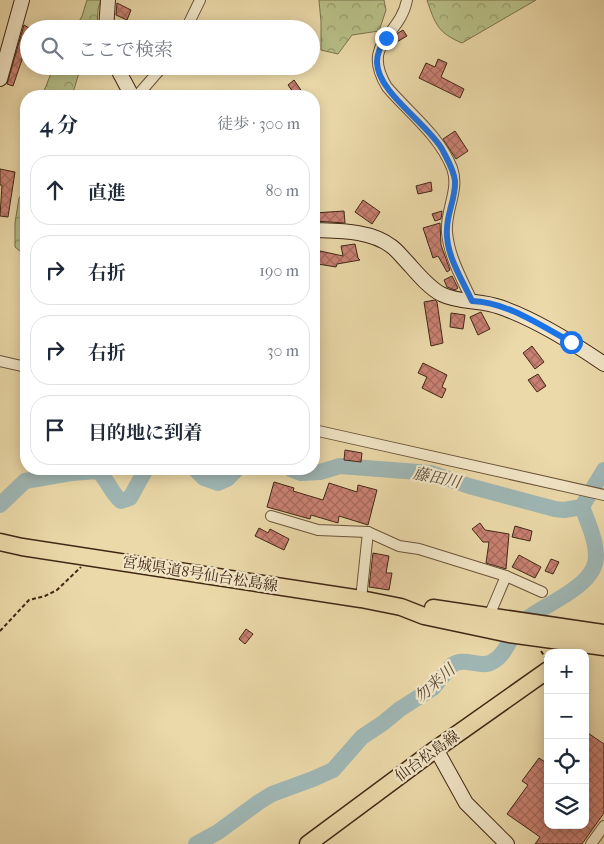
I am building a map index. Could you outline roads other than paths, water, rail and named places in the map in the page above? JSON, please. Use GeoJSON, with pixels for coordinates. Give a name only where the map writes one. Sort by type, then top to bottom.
{"type":"FeatureCollection","features":[{"type":"Feature","properties":{"kind":"main road","name":"宮城県道8号仙台松島線"},"geometry":{"type":"LineString","coordinates":[[0,542],[22,547],[361,599],[401,607],[424,616],[578,648]]}},
{"type":"Feature","properties":{"kind":"main road","name":"宮城県道8号仙台松島線"},"geometry":{"type":"LineString","coordinates":[[401,607],[426,607],[551,625],[603,635]]}},
{"type":"Feature","properties":{"kind":"main road"},"geometry":{"type":"LineString","coordinates":[[578,648],[603,635]]}},
{"type":"Feature","properties":{"kind":"main road","name":"仙台松島線"},"geometry":{"type":"LineString","coordinates":[[308,844],[436,749],[544,673]]}},
{"type":"Feature","properties":{"kind":"street"},"geometry":{"type":"LineString","coordinates":[[0,79],[22,0]]}},
{"type":"Feature","properties":{"kind":"street"},"geometry":{"type":"LineString","coordinates":[[107,20],[108,0]]}},
{"type":"Feature","properties":{"kind":"street"},"geometry":{"type":"LineString","coordinates":[[190,20],[200,0]]}},
{"type":"Feature","properties":{"kind":"street"},"geometry":{"type":"LineString","coordinates":[[407,0],[398,19],[379,49],[377,63],[381,77],[387,87],[441,147],[452,168],[455,181],[446,230],[449,248],[457,270],[472,301]]}},
{"type":"Feature","properties":{"kind":"street"},"geometry":{"type":"LineString","coordinates":[[121,75],[129,90]]}},
{"type":"Feature","properties":{"kind":"street"},"geometry":{"type":"LineString","coordinates":[[142,90],[155,75]]}},
{"type":"Feature","properties":{"kind":"street"},"geometry":{"type":"LineString","coordinates":[[320,231],[371,236],[392,246],[433,289],[442,294],[459,300],[499,306],[571,342],[604,364]]}},
{"type":"Feature","properties":{"kind":"street"},"geometry":{"type":"LineString","coordinates":[[0,361],[20,366]]}},
{"type":"Feature","properties":{"kind":"street"},"geometry":{"type":"LineString","coordinates":[[320,431],[604,495]]}},
{"type":"Feature","properties":{"kind":"street"},"geometry":{"type":"LineString","coordinates":[[271,516],[318,530],[368,532],[399,546],[419,549],[506,576],[542,592]]}},
{"type":"Feature","properties":{"kind":"street"},"geometry":{"type":"LineString","coordinates":[[361,599],[368,532]]}},
{"type":"Feature","properties":{"kind":"street"},"geometry":{"type":"LineString","coordinates":[[489,616],[506,576]]}},
{"type":"Feature","properties":{"kind":"street"},"geometry":{"type":"LineString","coordinates":[[436,749],[466,803],[506,844]]}},
{"type":"Feature","properties":{"kind":"street"},"geometry":{"type":"LineString","coordinates":[[591,844],[602,832]]}},
{"type":"Feature","properties":{"kind":"waterway","name":"藤田川"},"geometry":{"type":"LineString","coordinates":[[320,472],[340,466],[431,473],[469,486],[555,509],[564,510],[582,507]]}},
{"type":"Feature","properties":{"kind":"waterway","name":"勿来川"},"geometry":{"type":"LineString","coordinates":[[583,505],[604,470]]}},
{"type":"Feature","properties":{"kind":"waterway","name":"藤田川"},"geometry":{"type":"LineString","coordinates":[[0,505],[25,481],[60,475]]}},
{"type":"Feature","properties":{"kind":"waterway","name":"藤田川"},"geometry":{"type":"LineString","coordinates":[[101,475],[121,501],[130,498],[143,475]]}},
{"type":"Feature","properties":{"kind":"waterway","name":"藤田川"},"geometry":{"type":"LineString","coordinates":[[201,475],[218,483],[231,475]]}},
{"type":"Feature","properties":{"kind":"waterway","name":"勿来川"},"geometry":{"type":"LineString","coordinates":[[196,844],[218,832],[272,794],[333,770],[362,737],[433,688],[452,665],[462,662],[487,664],[497,659],[520,625],[570,592],[591,573],[595,564],[596,553],[594,540],[582,507]]}}]}
